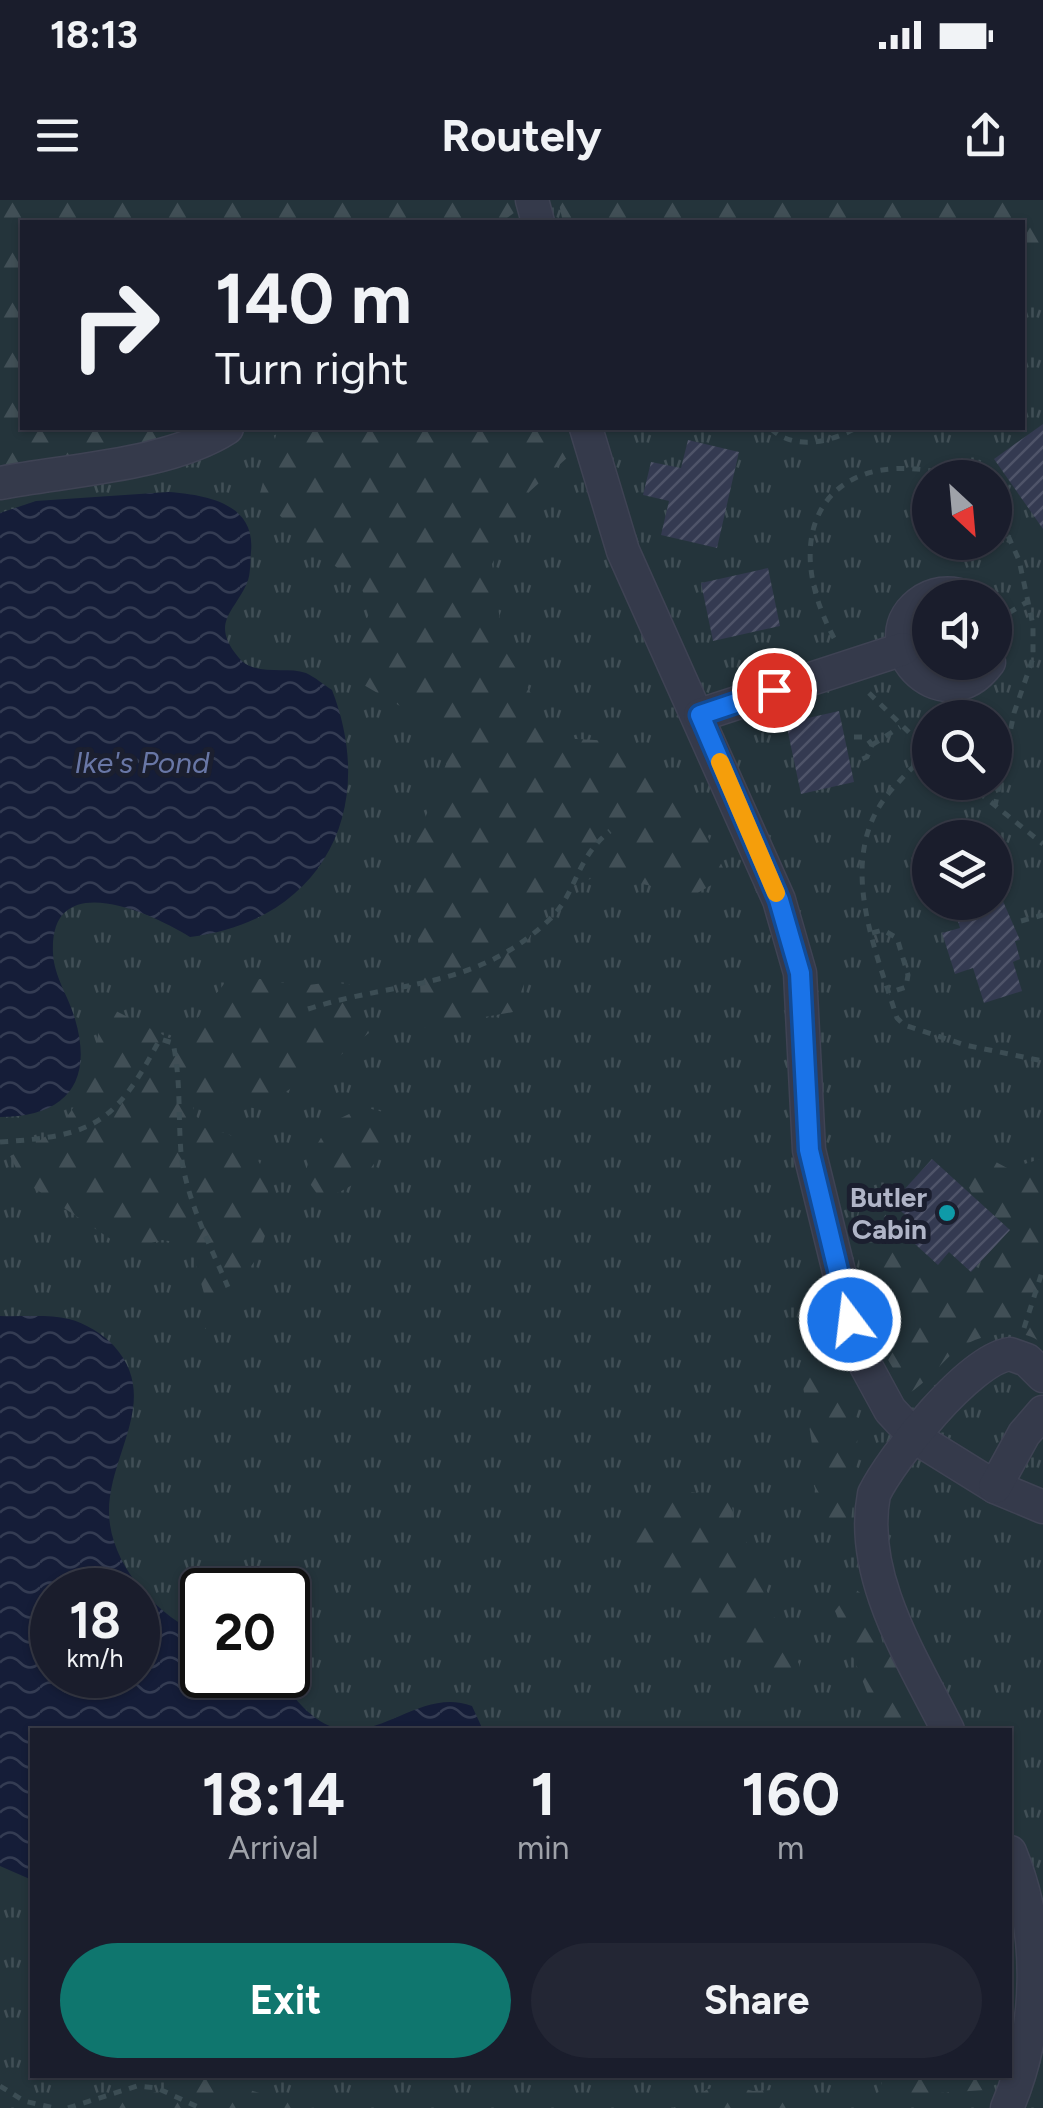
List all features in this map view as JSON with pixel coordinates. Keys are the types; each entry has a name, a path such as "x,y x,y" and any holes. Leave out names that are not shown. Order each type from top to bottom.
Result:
{"lane":[{"path":"0,483 200,443 223,430"},
{"path":"587,430 623,551 700,715 779,900 800,973 809,1150 859,1353 890,1410 916,1438 995,1487 1043,1508"},
{"path":"912,612 907,619 904,649 912,663"},
{"path":"700,715 904,649"},
{"path":"932,680 948,686 967,680"},
{"path":"947,1728 884,1594 871,1513 874,1494 965,1377 998,1355 1010,1354 1027,1360 1043,1376"},
{"path":"995,1487 1024,1434 1043,1412"},
{"path":"1007,2108 1032,2019 1030,1912 1012,1858"}],"path":[{"path":"771,430 794,442 824,441 851,430"},
{"path":"912,467 874,470 855,476 818,514 807,557 826,624 848,666 912,739"},
{"path":"1012,611 1028,602"},
{"path":"860,760 867,757 872,745 900,727"},
{"path":"854,737 866,737 872,745"},
{"path":"912,767 887,795 860,860 871,933 897,1018 904,1025 965,1045 1043,1062"},
{"path":"988,800 1043,844"},
{"path":"308,1010 432,984 499,958 553,916 581,860 610,831"},
{"path":"1021,921 1043,914"},
{"path":"871,933 883,930 897,938 908,974 906,986 889,994"},
{"path":"0,1142 60,1138 91,1127 116,1107 139,1078 160,1039 173,1043 181,1083 181,1156 199,1219 228,1288"},
{"path":"1020,1342 1043,1269"},
{"path":"0,2086 24,2101 55,2108"},
{"path":"68,2108 137,2086 157,2088 200,2108"}],"green space":[{"path":"0,200 1043,200 1043,2108 0,2108"},
{"path":"0,200 524,200 525,205 507,218 496,220 20,220 20,430 189,430 0,500"},
{"path":"558,200 1043,200 1043,278 1025,271 1025,220 563,220"},
{"path":"277,430 563,430 568,457 529,492 492,564 504,649 558,738 631,742 699,818 727,876 694,895 600,875 528,904 532,964 513,1012 422,1028 414,847 446,764 439,743 419,717 362,684 360,645 370,609 361,587 298,536 260,493"},
{"path":"261,979 301,986 332,982 352,985 369,1033 320,1071 257,1109 206,1095 197,1097 193,1107 200,1123 232,1136 258,1160 265,1176 269,1211 262,1247 254,1262 223,1315 205,1329 205,1297 190,1244 162,1240 127,1250 22,1180 10,1156 50,1133 75,1105 90,1070 100,1025 116,1011 169,1038 187,1032 227,980"},
{"path":"364,1107 383,1112 386,1127 380,1155 360,1179 320,1198 306,1178 311,1157 328,1124"},
{"path":"968,1147 1009,1169 1043,1158 1043,1345 1017,1333 975,1340 953,1353 911,1392 883,1351 866,1302 858,1250 860,1200 884,1213 927,1265 973,1277 999,1245 955,1161"},
{"path":"827,1325 848,1372 857,1420 851,1521 830,1529 814,1505 816,1470 800,1367 807,1331"},
{"path":"691,1492 725,1498 732,1507 735,1523 760,1564 773,1615 799,1664 799,1676 792,1680 670,1599 645,1571 631,1524 649,1500"},
{"path":"853,1587 871,1602 883,1644 934,1728 881,1728 835,1611"},
{"path":"1012,1934 1017,1958 1012,2015"},
{"path":"176,2078 207,2078 315,2108 93,2108 161,2091"},
{"path":"991,2078 985,2090 877,2097 883,2079"},
{"path":"729,2085 753,2091 776,2090 798,2100 799,2108 673,2108 708,2089"}],"water":[{"name":"Ike's Pond","path":"169,492 213,499 237,512 246,522 251,552 249,576 227,619 226,636 246,664 306,673 332,690 345,735 348,777 342,817 328,853 305,884 274,909 236,927 190,937 152,917 105,903 84,903 67,910 56,926 53,953 80,1042 77,1078 69,1092 42,1111 0,1117 0,513 36,501"},
{"path":"0,1316 52,1317 87,1326 114,1346 128,1366 133,1386 133,1407 109,1513 111,1532 126,1568 30,1568 30,1698 160,1698 160,1608 180,1623 180,1698 297,1698 305,1709 330,1726 342,1728 30,1728 30,1879 0,1866"},
{"path":"447,1702 472,1706 482,1728 363,1728 377,1725"}],"building":[{"path":"1043,424 1043,529 1012,485 1012,460 994,459"},
{"path":"688,440 739,452 717,548 661,535 669,501 643,495 651,462 681,468"},
{"path":"768,568 780,626 713,641 701,583"},
{"path":"839,711 854,782 801,794 786,723"},
{"path":"958,920 1011,920 1020,940 1015,941 1020,959 1013,962 1022,991 984,1003 973,968 955,974 942,933 960,928"},
{"name":"Butler Cabin","path":"932,1159 1010,1230 971,1272 949,1252 938,1265 904,1234 914,1223 892,1203"}],"slow traffic":[{"path":"720,762 776,893"}],"place":[{"name":"Butler Cabin","path":"947,1213"}],"route":[{"path":"774,690 700,715 779,900 800,973 809,1150 850,1320"}]}
